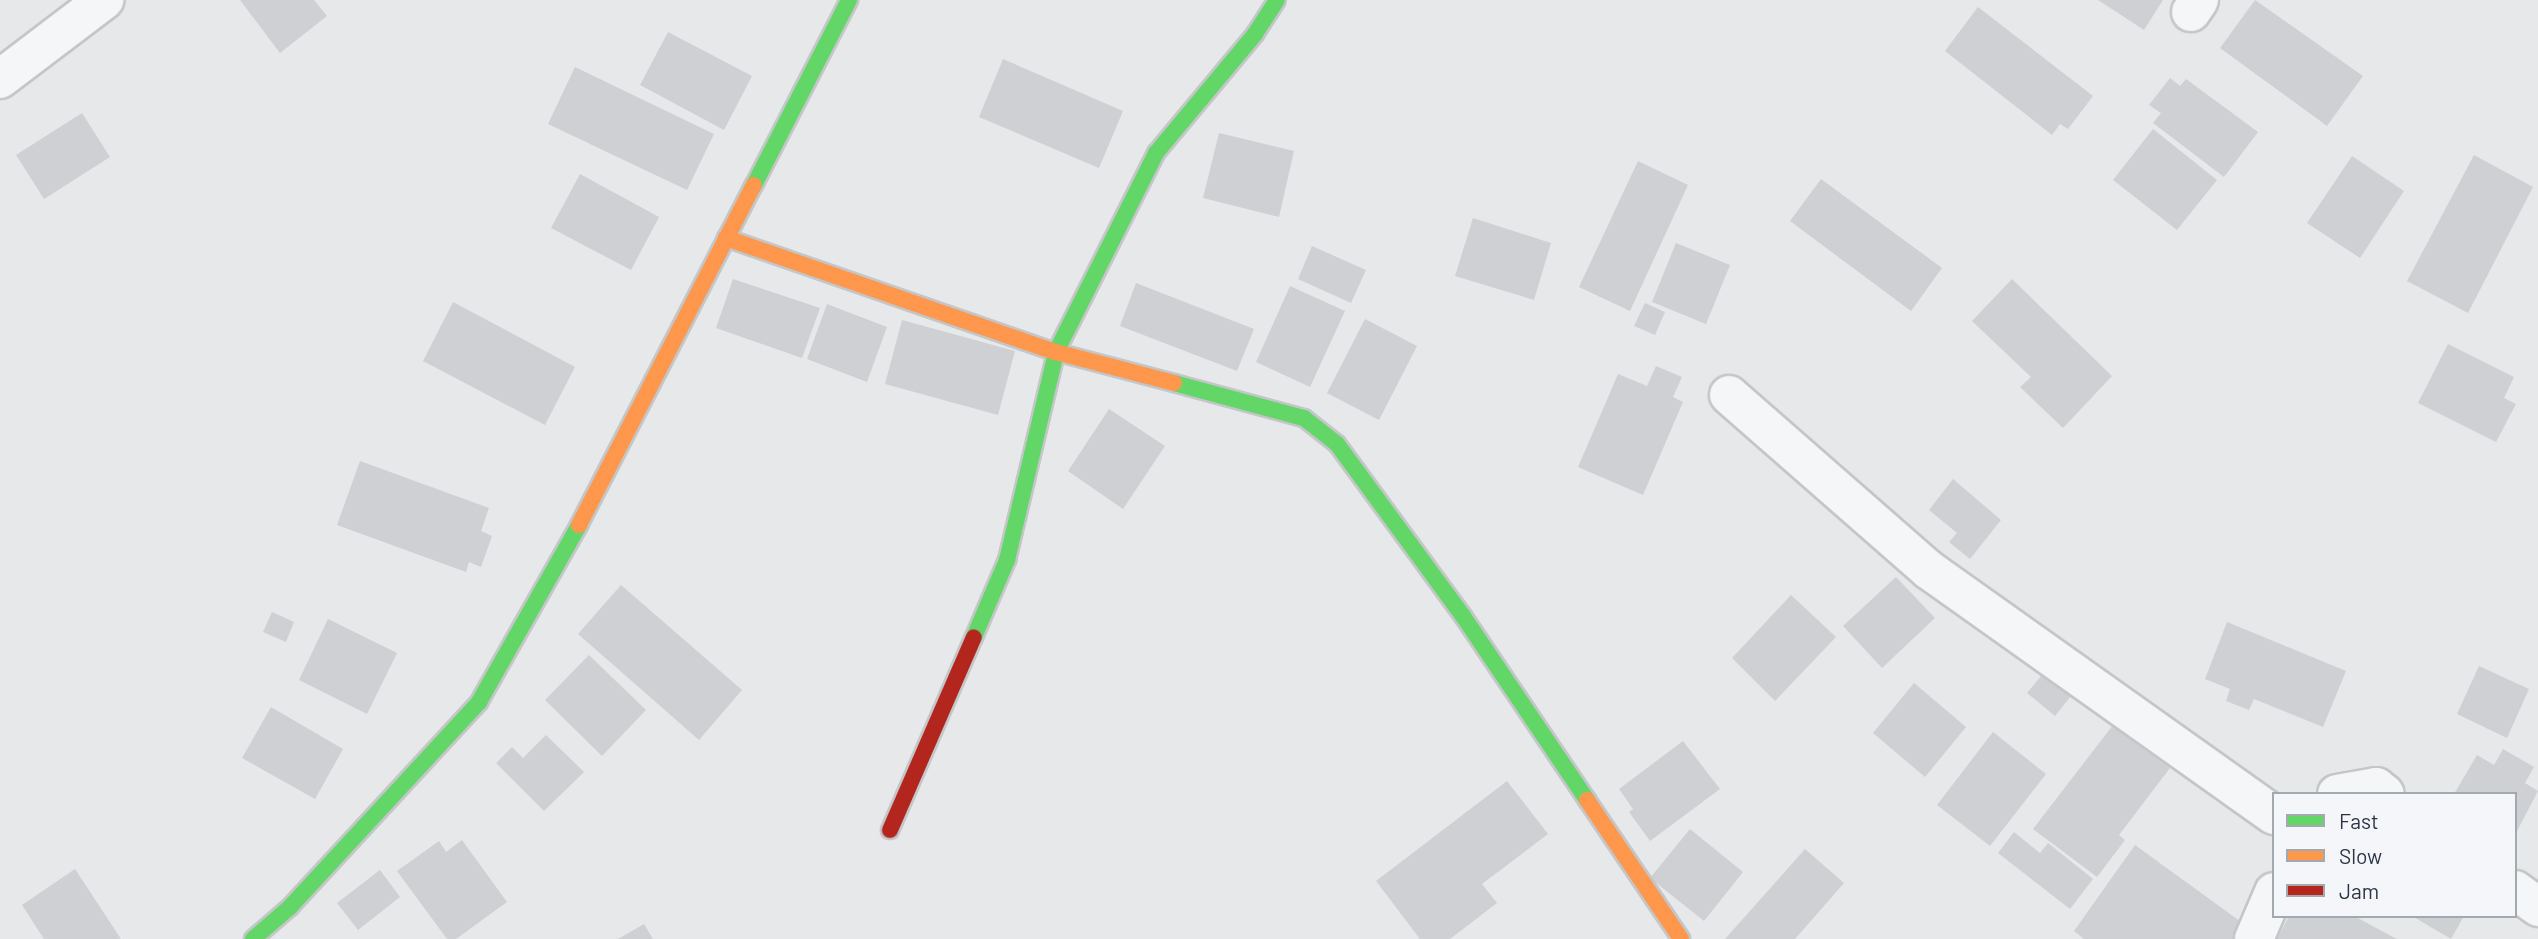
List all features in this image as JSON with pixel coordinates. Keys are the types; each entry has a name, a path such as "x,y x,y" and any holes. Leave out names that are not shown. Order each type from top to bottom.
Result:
{"street":[{"path":"0,79 104,0"},
{"path":"253,939 290,907 479,702 542,596 849,0"},
{"path":"890,830 1007,560 1056,352 1156,153 1255,34 1277,0"},
{"path":"726,237 1056,352 1304,418 1337,444 1463,616 1681,939"},
{"path":"1729,396 1929,570 2272,814"},
{"path":"2348,792 2376,787 2382,792"},
{"path":"2517,891 2538,907"},
{"path":"2254,939 2272,897"}],"building":[{"path":"240,0 314,0 327,16 280,53"},
{"path":"2098,0 2163,0 2144,30"},
{"path":"2255,0 2363,76 2327,126 2220,48"},
{"path":"1978,7 2093,96 2068,129 2060,124 2052,135 1945,51"},
{"path":"668,32 752,76 724,130 640,85"},
{"path":"1003,59 1123,111 1099,168 979,117"},
{"path":"575,67 714,134 687,190 548,124"},
{"path":"2170,78 2180,86 2186,79 2258,132 2224,177 2153,123 2161,113 2149,105"},
{"path":"82,113 110,157 44,199 16,155"},
{"path":"2153,129 2217,180 2177,230 2113,180"},
{"path":"1219,133 1294,151 1279,217 1203,198"},
{"path":"2474,155 2533,187 2468,313 2407,281"},
{"path":"2352,156 2404,191 2360,258 2307,223"},
{"path":"1638,161 1688,185 1630,311 1579,287"},
{"path":"580,174 659,217 631,270 551,228"},
{"path":"1821,179 1942,268 1911,311 1790,221"},
{"path":"1473,218 1551,243 1534,300 1455,276"},
{"path":"1676,243 1730,265 1706,324 1652,302"},
{"path":"1312,246 1366,270 1351,303 1298,279"},
{"path":"733,279 820,308 802,358 716,328"},
{"path":"2012,279 2112,376 2063,428 2020,387 2031,377 1972,321"},
{"path":"1136,283 1254,329 1237,371 1120,326"},
{"path":"1290,286 1345,311 1310,387 1256,362"},
{"path":"453,302 575,367 545,425 423,361"},
{"path":"1645,303 1665,312 1655,335 1634,326"},
{"path":"827,304 887,327 867,382 807,359"},
{"path":"1365,319 1417,346 1379,420 1327,393"},
{"path":"902,320 1015,351 998,415 885,384"},
{"path":"2448,344 2514,377 2504,398 2516,404 2496,442 2418,403"},
{"path":"1656,366 1682,377 1673,397 1683,402 1643,495 1578,467 1618,374 1647,386"},
{"path":"1109,409 1165,446 1123,509 1068,471"},
{"path":"360,461 489,508 481,531 492,536 481,567 469,562 466,572 337,525"},
{"path":"1953,479 2001,520 1970,559 1949,542 1957,533 1929,510"},
{"path":"1896,577 1935,618 1882,668 1843,626"},
{"path":"621,585 742,690 699,740 578,634"},
{"path":"1791,595 1836,637 1775,701 1732,658"},
{"path":"272,612 294,622 286,642 263,632"},
{"path":"328,619 397,653 367,714 299,680"},
{"path":"2227,622 2346,671 2323,727 2254,699 2249,710 2226,701 2230,689 2205,679"},
{"path":"589,655 646,710 602,756 545,700"},
{"path":"2054,660 2082,682 2055,716 2027,693"},
{"path":"2479,666 2529,689 2507,738 2457,714"},
{"path":"1914,683 1966,727 1925,777 1873,733"},
{"path":"271,707 343,749 315,799 242,758"},
{"path":"2113,725 2170,768 2119,835 2125,840 2097,877 2033,829"},
{"path":"1993,732 2046,774 1990,846 1937,805"},
{"path":"546,735 584,772 544,811 496,763 512,747 523,758"},
{"path":"1683,741 1720,789 1650,841 1629,812 1633,809 1619,789"},
{"path":"2503,749 2534,767 2525,783 2538,791 2517,831 2517,792 2455,792 2477,755 2494,765"},
{"path":"1507,781 1548,834 1482,884 1497,903 1450,939 1420,939 1376,881"},
{"path":"1690,829 1743,872 1704,921 1650,878"},
{"path":"2014,832 2040,853 2048,843 2093,879 2070,909 1998,853"},
{"path":"462,840 507,902 456,939 447,939 397,871 439,841 446,852"},
{"path":"2135,845 2255,932 2250,939 2084,939 2074,931"},
{"path":"1805,849 1844,883 1795,939 1725,939"},
{"path":"75,869 121,939 44,939 22,905"},
{"path":"380,870 400,897 358,930 337,903"},
{"path":"2288,918 2358,918 2397,939 2277,939"},
{"path":"2415,918 2463,918 2451,939"},
{"path":"644,924 653,939 618,939"}],"traffic: fast":[{"path":"754,185 849,0"},
{"path":"974,637 1007,560 1056,352 1156,153 1255,34 1277,0"},
{"path":"1174,383 1304,418 1337,444 1463,616 1587,800"},
{"path":"253,939 290,907 479,702 579,525"}],"traffic: slow":[{"path":"579,525 754,185"},
{"path":"726,238 1056,352 1174,383"},
{"path":"1587,800 1681,939"}],"traffic: jam":[{"path":"890,830 974,637"}]}
